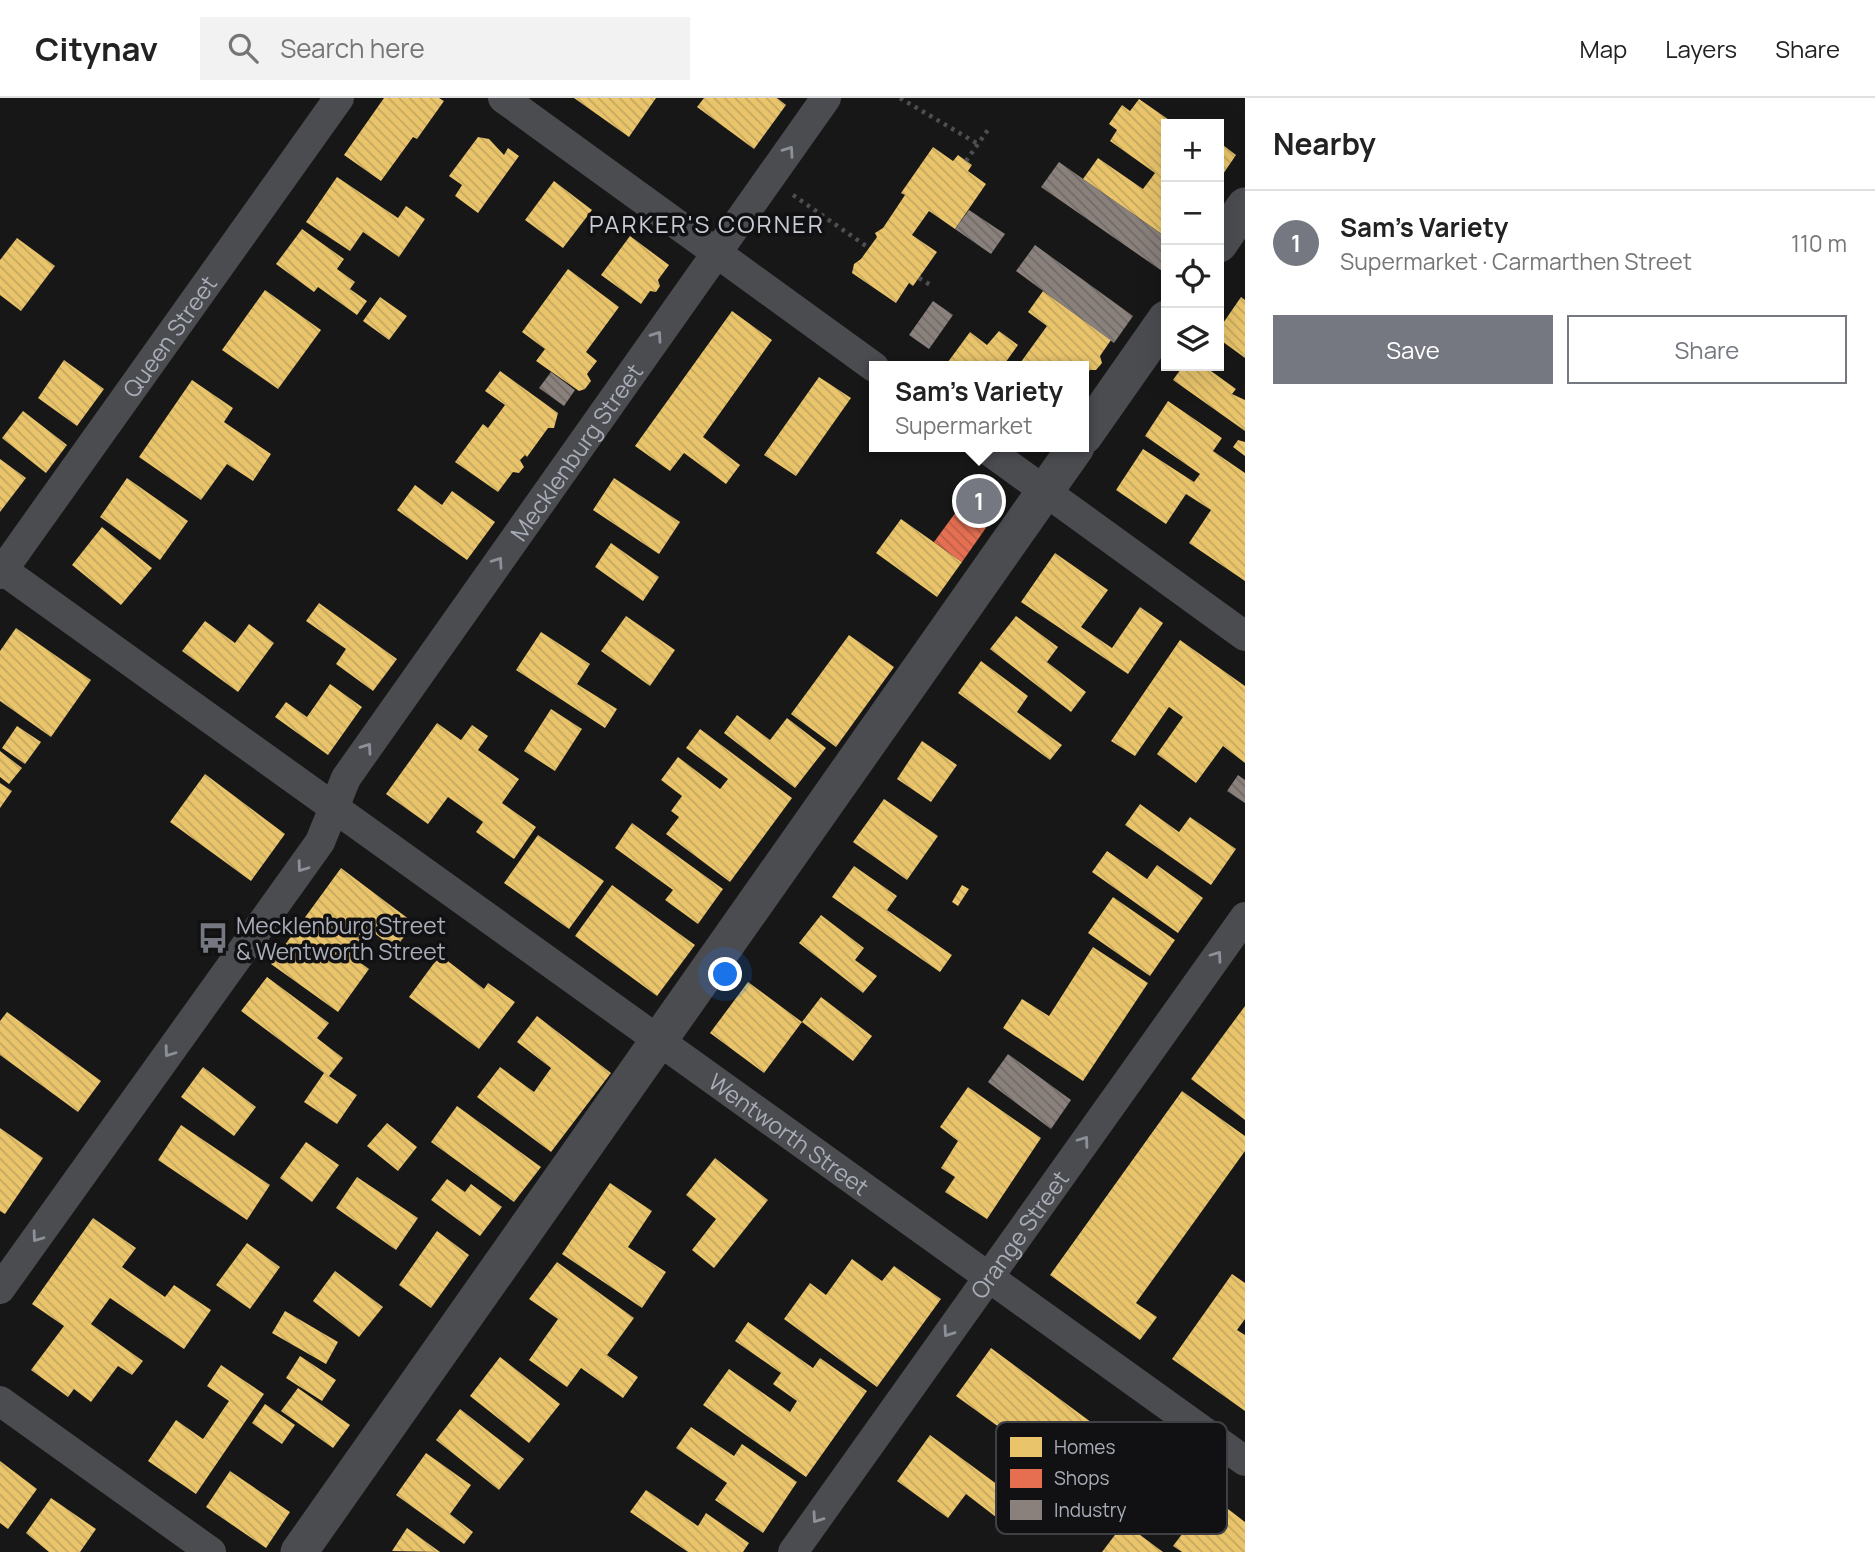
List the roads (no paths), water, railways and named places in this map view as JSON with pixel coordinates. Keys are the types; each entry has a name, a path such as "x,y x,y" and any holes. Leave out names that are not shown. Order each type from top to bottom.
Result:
{"street":[{"name":"Queen Street","path":"1,570 339,98"},
{"path":"503,98 869,363"},
{"name":"Mecklenburg Street","path":"0,1289 320,842 346,778 826,98"},
{"path":"1224,237 1245,206"},
{"path":"1089,429 1161,326"},
{"path":"991,452 1245,636"},
{"path":"299,1552 1072,452"},
{"name":"Wentworth Street","path":"1,570 1191,1422"},
{"name":"Orange Street","path":"793,1552 1245,917"},
{"path":"0,1401 211,1552"},
{"name":"Wentworth Street","path":"1227,1448 1245,1461"}],"place":[{"name":"Sam's Variety","path":"979,501"},
{"name":"Mecklenburg Street & Wentworth Street","path":"213,938"}],"district":[{"name":"PARKER'S CORNER","path":"707,223"}]}
